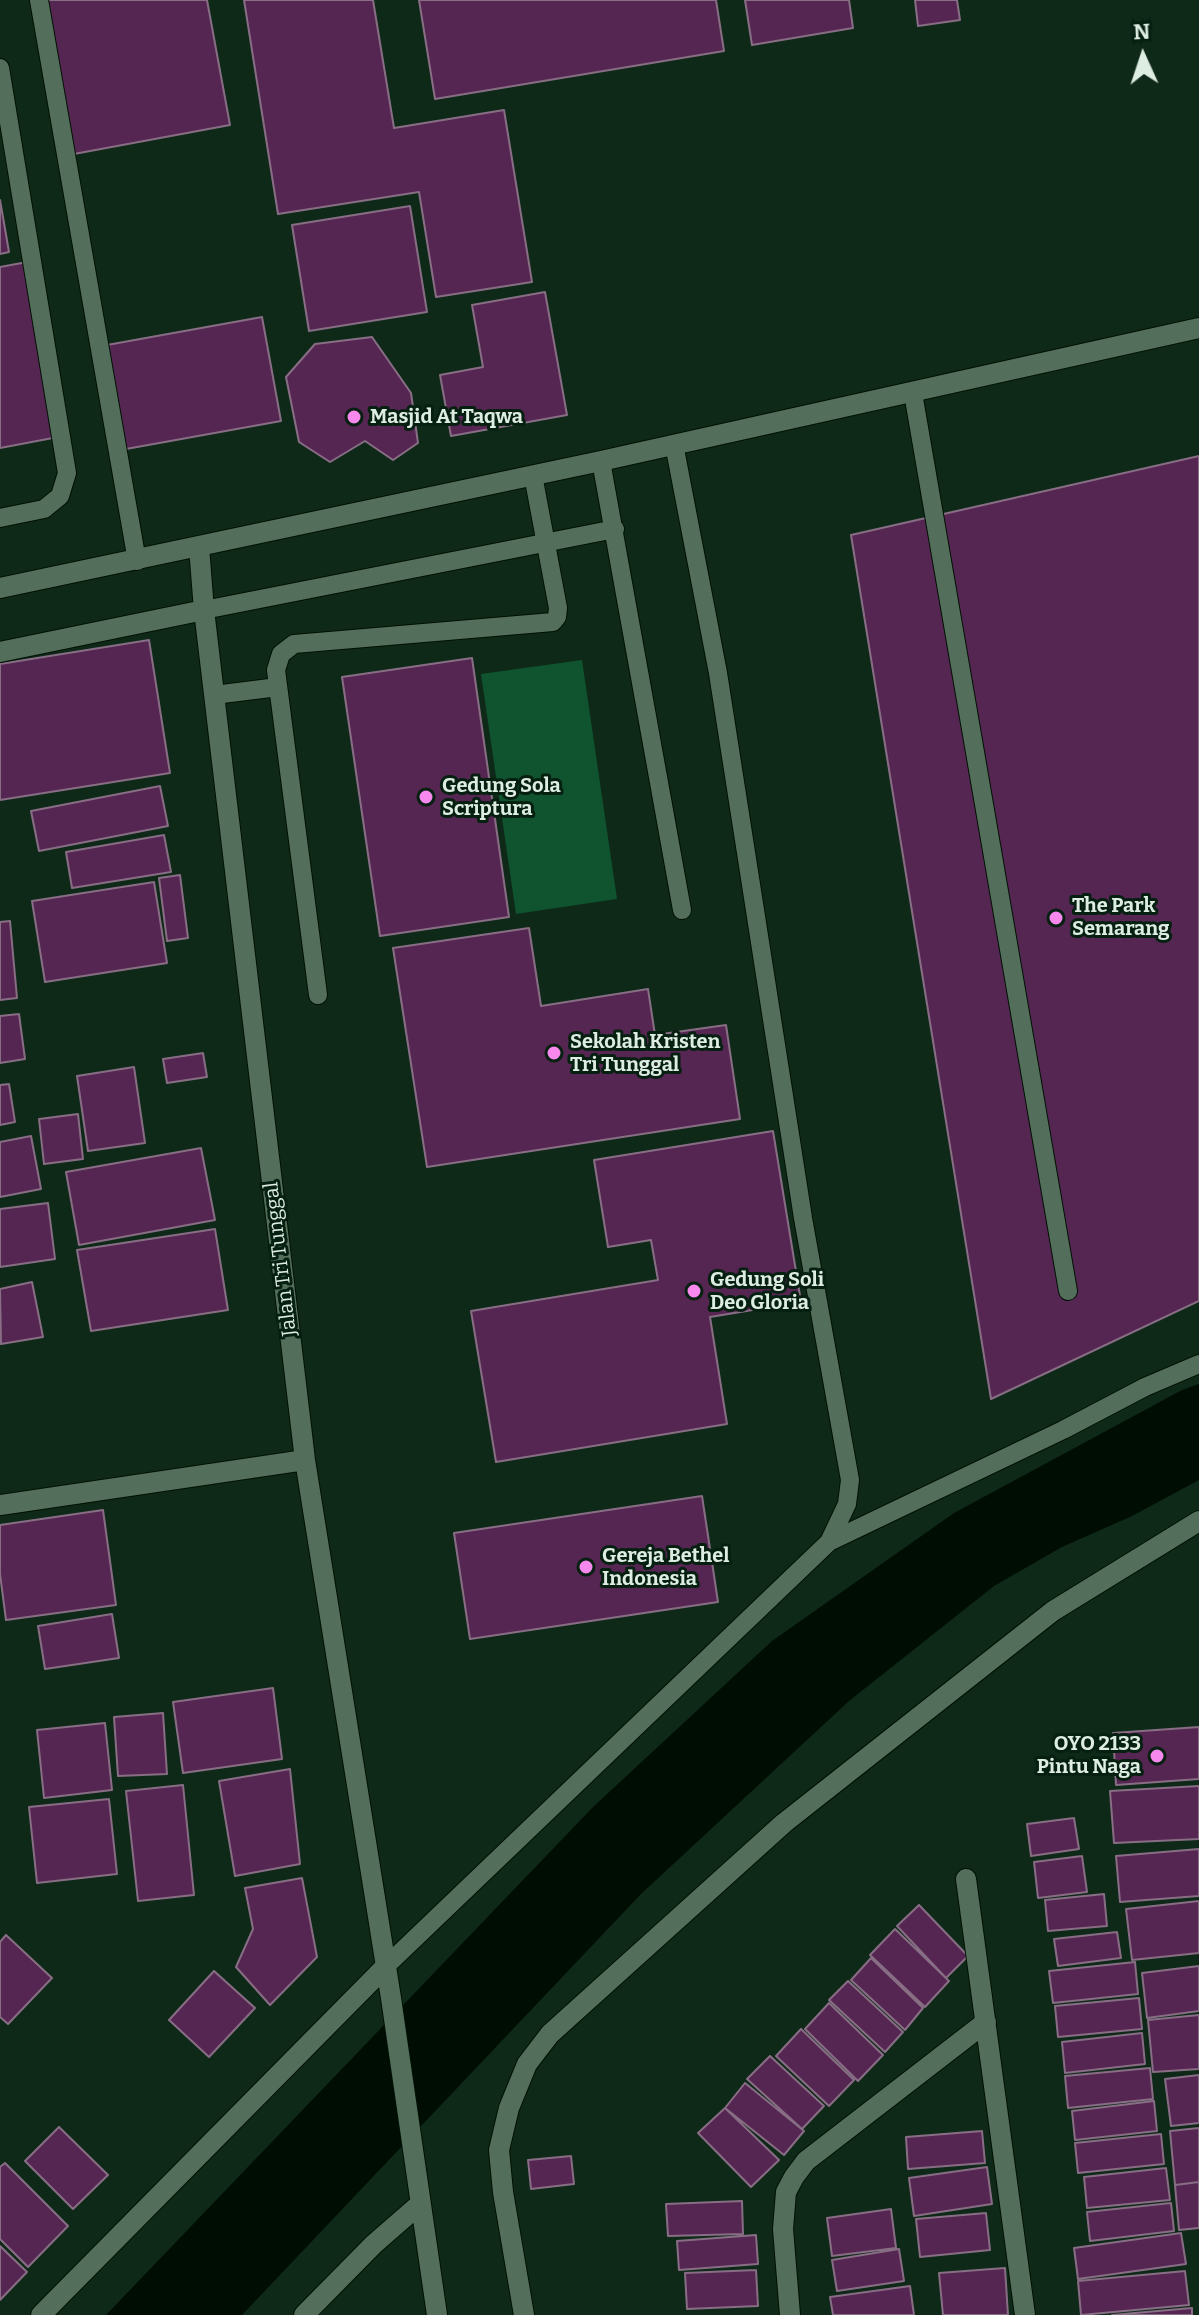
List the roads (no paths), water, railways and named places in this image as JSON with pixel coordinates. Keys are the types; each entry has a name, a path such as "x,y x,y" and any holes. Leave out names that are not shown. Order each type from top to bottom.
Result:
{"street":[{"path":"0,588 601,461 1199,328"},
{"name":"Jalan Tri Tunggal","path":"199,547 305,1460 391,1998 420,2204"},
{"path":"0,652 204,610"},
{"path":"0,1505 305,1460"},
{"path":"524,2315 499,2150 509,2108 527,2064 550,2034 784,1823 1053,1611 1199,1521"},
{"path":"966,1879 1025,2315"},
{"path":"41,2315 385,1967"},
{"path":"790,2315 783,2229 786,2192 794,2177 806,2161 986,2022"},
{"path":"304,2315 374,2244 420,2204"},
{"path":"420,2204 437,2315"}],"lane":[{"path":"39,0 137,561"},
{"path":"0,68 67,473 60,496 44,509 0,518"},
{"path":"913,393 1068,1291"},
{"path":"674,444 718,673 803,1218 850,1480 847,1504 829,1542"},
{"path":"601,461 682,910"},
{"path":"318,995 276,670 281,654 294,644 553,622 558,608 533,475"},
{"path":"204,610 615,529"},
{"path":"214,695 278,687"},
{"path":"385,1967 829,1542 1063,1430 1145,1387 1199,1364"}],"place":[{"name":"Masjid At Taqwa","path":"354,417"},
{"name":"Gedung Sola Scriptura","path":"426,797"},
{"name":"The Park Semarang","path":"1056,918"},
{"name":"Sekolah Kristen Tri Tunggal","path":"554,1053"},
{"name":"Gedung Soli Deo Gloria","path":"694,1291"},
{"name":"Gereja Bethel Indonesia","path":"586,1567"},
{"name":"OYO 2133 Pintu Naga","path":"1157,1756"}]}
